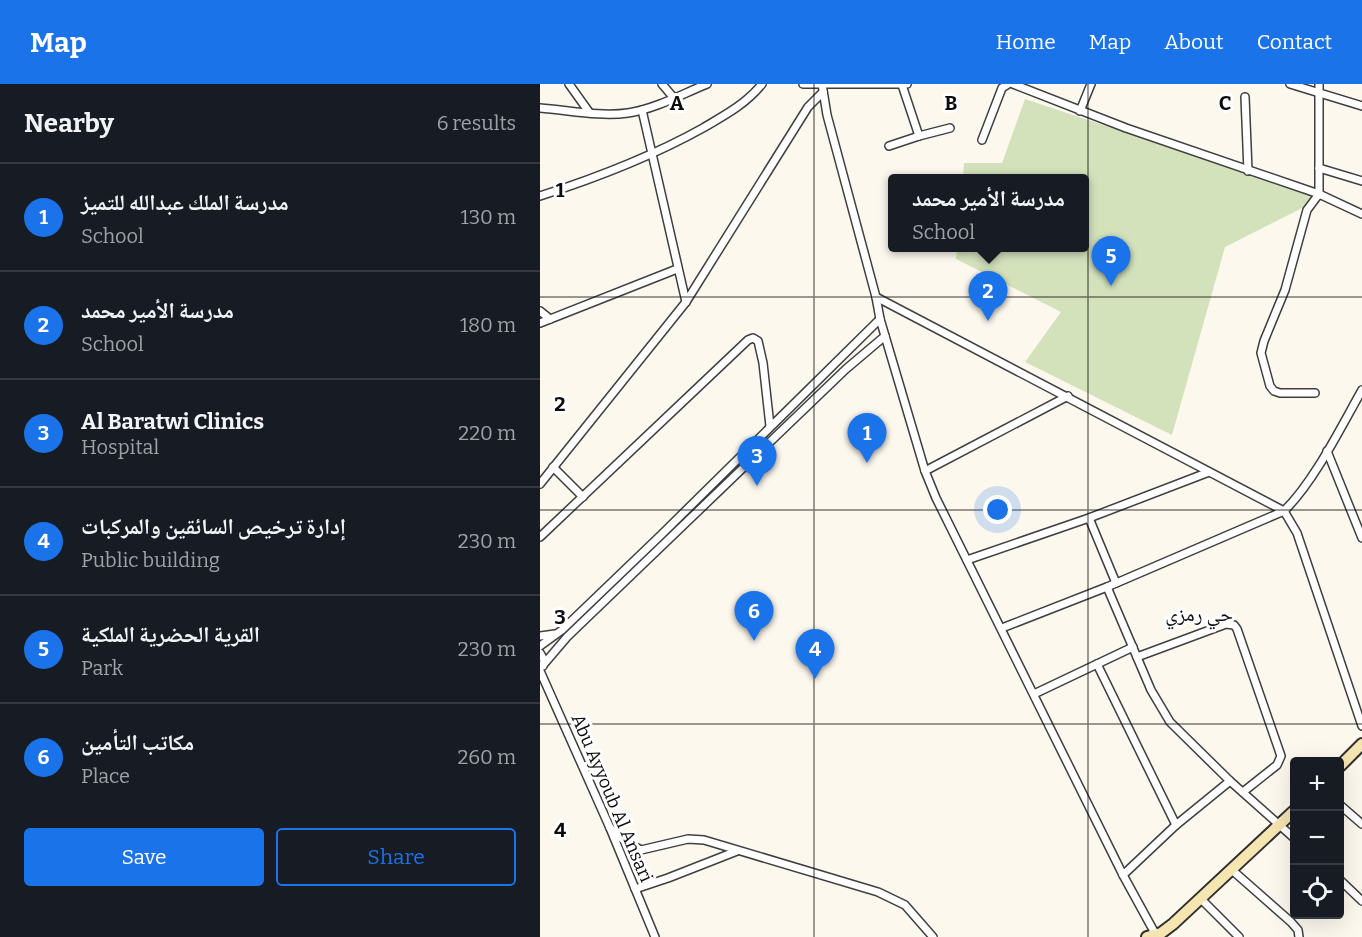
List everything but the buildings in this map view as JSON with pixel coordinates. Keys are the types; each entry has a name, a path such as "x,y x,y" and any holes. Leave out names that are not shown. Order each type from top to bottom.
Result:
{"street":[{"path":"569,84 589,112"},
{"path":"662,84 673,97"},
{"path":"540,108 619,114 642,110 707,84"},
{"path":"540,196 579,183 674,144 741,105 762,84"},
{"path":"803,84 822,87 905,84 919,136"},
{"path":"982,140 1002,88 1008,84"},
{"path":"1013,84 1080,111 1319,194 1360,215"},
{"path":"1080,111 1091,84"},
{"path":"1290,84 1362,106"},
{"path":"1315,393 1274,391 1270,386 1261,353 1285,290 1307,210 1319,194 1319,84"},
{"path":"822,87 880,319 925,471 967,560 1156,935 1201,899 1290,815"},
{"path":"540,484 686,302 822,87"},
{"path":"1245,97 1248,171"},
{"path":"642,110 686,302"},
{"path":"889,146 950,128"},
{"path":"1319,168 1362,181"},
{"path":"540,323 677,269"},
{"path":"876,297 1284,511 1297,533 1362,726"},
{"path":"540,311 550,320"},
{"path":"540,646 557,634 661,535 880,319"},
{"path":"541,668 567,637 846,369 885,336"},
{"path":"540,537 749,339 753,338 758,341 763,363 770,426"},
{"path":"1002,628 1107,587 1284,511 1327,451 1362,390"},
{"path":"925,471 1068,396"},
{"path":"1327,451 1358,515 1362,538"},
{"path":"553,467 583,496"},
{"path":"967,560 1089,518 1209,472"},
{"path":"1089,518 1116,583"},
{"path":"1107,587 1151,690 1170,722 1230,782 1290,834"},
{"path":"1137,657 1226,624 1234,625 1281,756 1277,765 1243,792"},
{"path":"540,636 557,634"},
{"path":"1034,694 1133,647"},
{"name":"Abu Ayyoub Al Ansari","path":"540,653 543,656 541,668 655,937"},
{"path":"1097,664 1176,825"},
{"path":"1344,762 1362,744"},
{"path":"1124,875 1176,825 1230,782"},
{"path":"1344,808 1362,824"},
{"path":"610,828 626,842 641,850 688,839 704,840 893,897 905,905 933,937"},
{"path":"635,889 737,851"},
{"path":"1232,870 1291,922 1298,930 1299,937"},
{"path":"1344,884 1362,901"},
{"path":"1201,899 1239,937"}],"green space":[{"path":"1025,99 1322,198 1225,247 1172,435 1025,362 1061,312 956,259 957,252 1089,252 1089,174 963,174 964,163 1002,163"}],"place":[{"name":"القرية الحضرية الملكية","path":"1111,286"},
{"name":"مدرسة الأمير محمد","path":"988,321"},
{"name":"مدرسة الملك عبدالله للتميز","path":"867,463"},
{"name":"Al Baratwi Clinics","path":"757,486"},
{"name":"مكاتب التأمين","path":"754,641"},
{"name":"إدارة ترخيص السائقين والمركبات","path":"815,679"}],"district":[{"name":"حي رمزي","path":"1199,614"}]}
